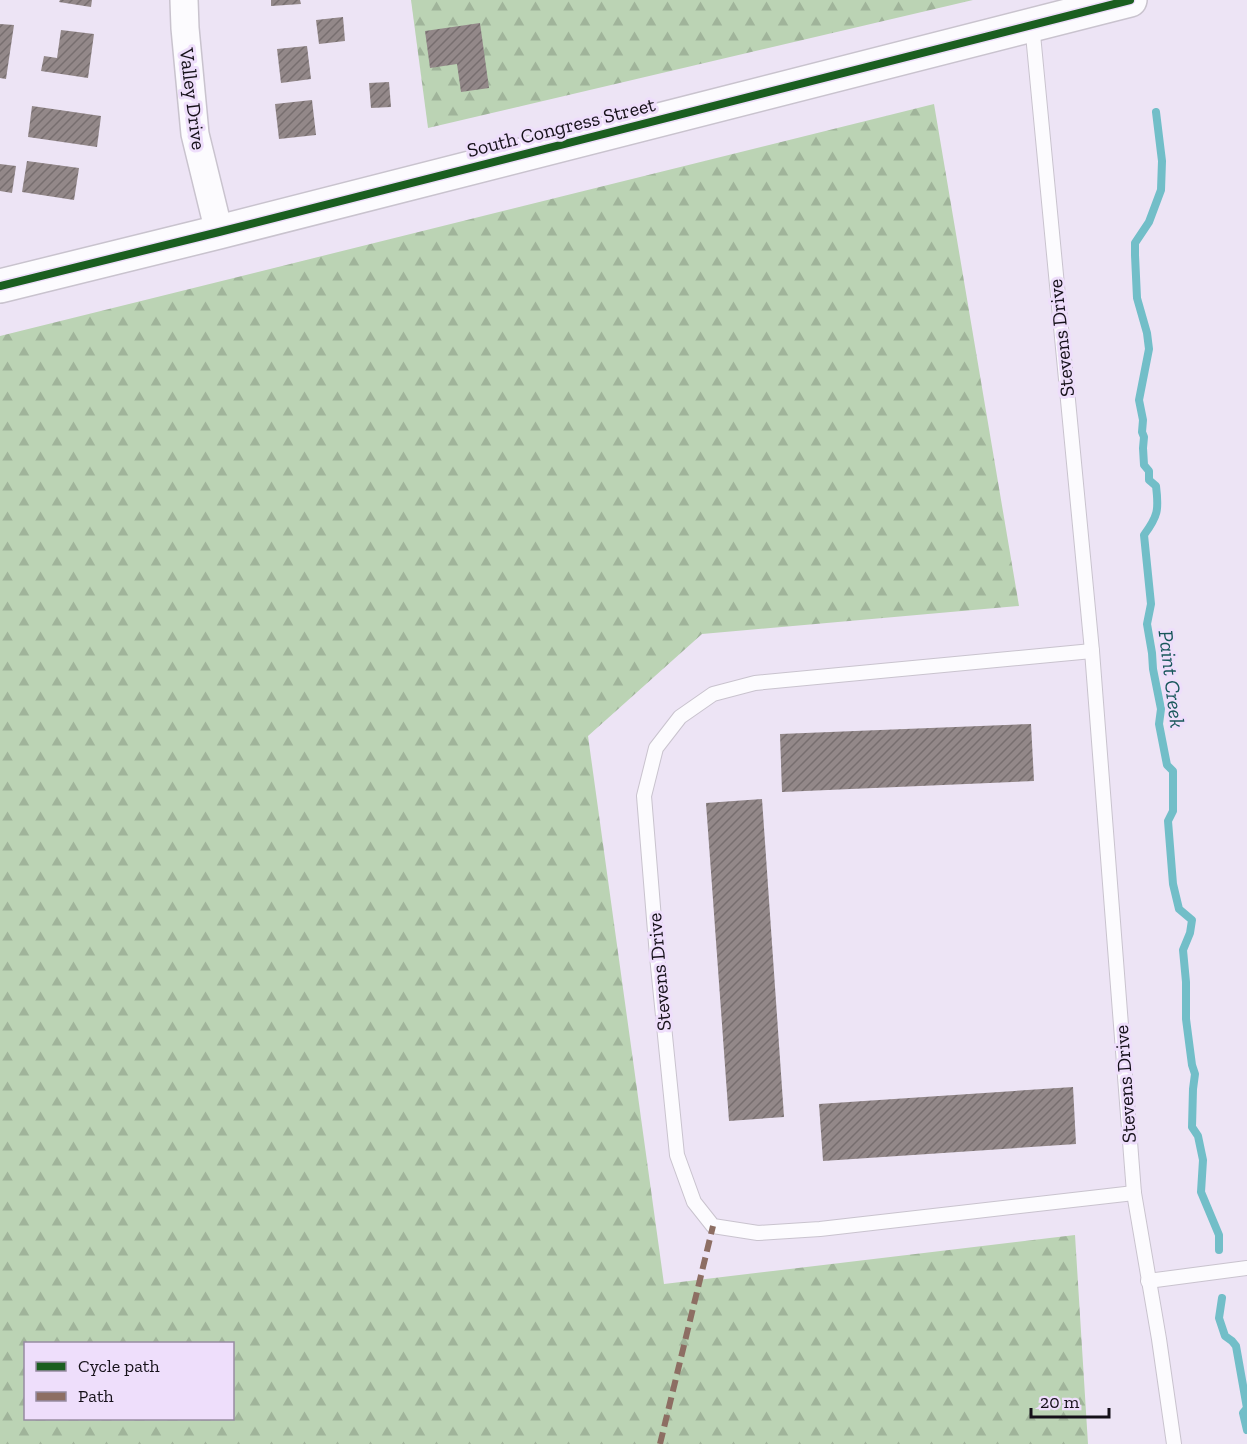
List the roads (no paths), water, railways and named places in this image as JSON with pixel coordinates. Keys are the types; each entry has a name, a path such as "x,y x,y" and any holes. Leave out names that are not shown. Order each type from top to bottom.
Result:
{"street":[{"name":"Valley Drive","path":"184,0 195,134 219,232"},
{"name":"South Congress Street","path":"0,286 1130,0"},
{"path":"0,272 34,277"}],"lane":[{"name":"Stevens Drive","path":"1032,24 1092,651 1134,1193 1174,1444"},
{"name":"Stevens Drive","path":"1092,651 754,683 713,694 680,717 656,748 644,796 677,1155 694,1202 713,1226 758,1233 820,1229 1134,1193"},
{"path":"1148,1281 1247,1268"}],"waterway":[{"name":"Paint Creek","path":"1156,112 1162,161 1161,190 1149,222 1135,243 1137,298 1149,349 1139,400 1143,420 1144,465 1149,471 1149,480 1156,486 1157,501 1155,517 1144,535 1151,604 1147,624 1161,709 1159,724 1167,765 1173,771 1173,811 1168,821 1173,884 1179,909 1192,920 1190,933 1183,950 1186,1019 1195,1074 1192,1127 1198,1136 1203,1160 1201,1192 1219,1235 1219,1250"},
{"name":"Paint Creek","path":"1222,1298 1219,1318 1225,1336 1236,1346 1247,1408 1243,1413 1247,1430"}]}
